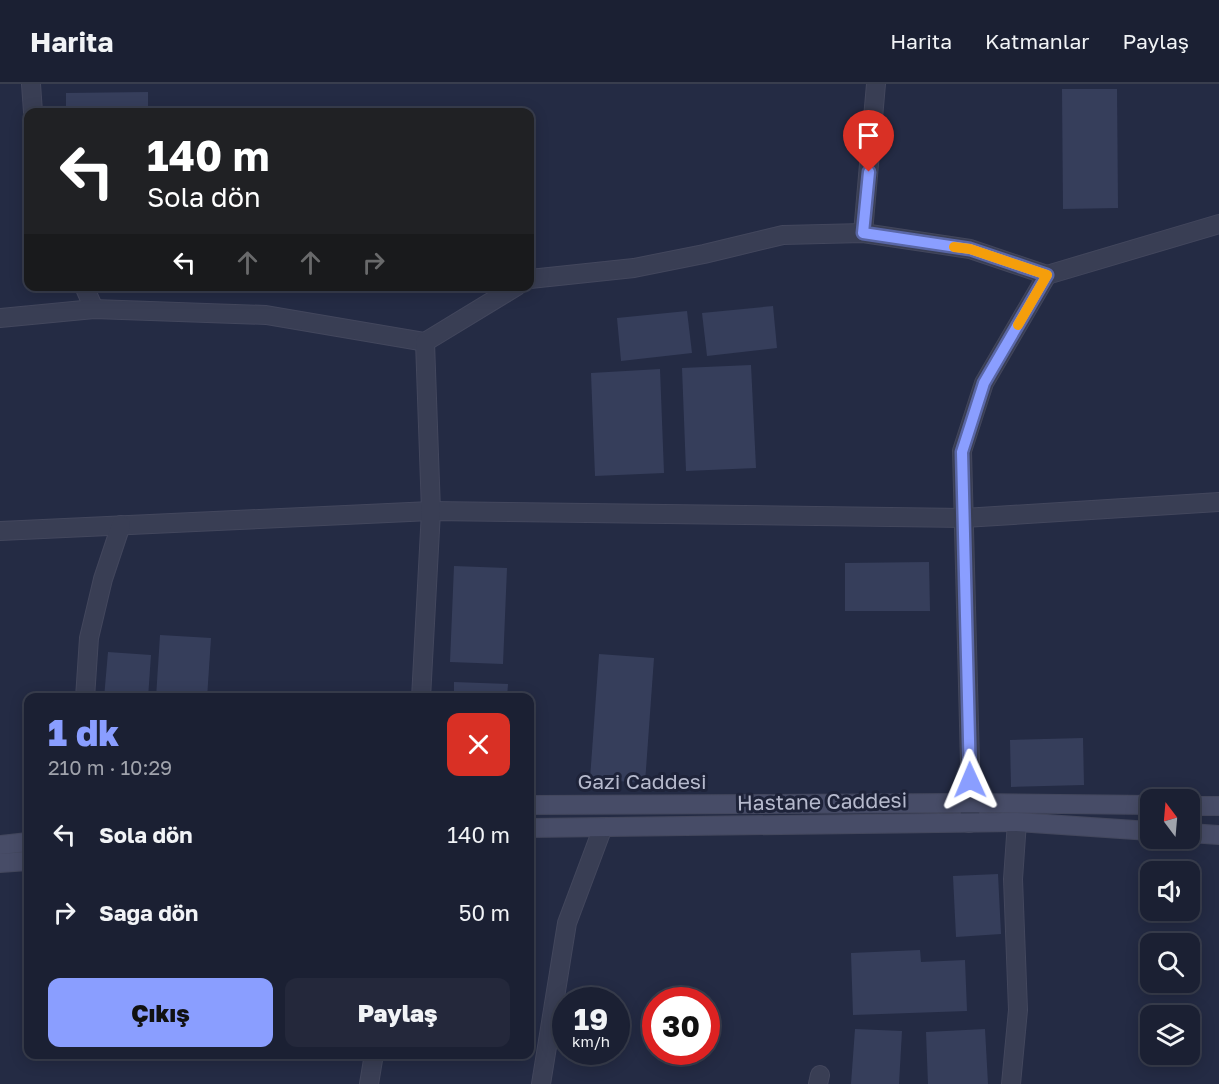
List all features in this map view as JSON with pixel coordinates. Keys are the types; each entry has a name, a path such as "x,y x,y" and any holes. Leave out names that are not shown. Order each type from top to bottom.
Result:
{"main road":[{"name":"Gazi Caddesi","path":"534,805 971,803 1140,805"},
{"path":"1200,806 1219,806"},
{"name":"Hastane Caddesi","path":"534,828 1017,822 1140,830"},
{"path":"1200,834 1219,835"},
{"path":"0,845 24,842"},
{"path":"0,863 24,861"}],"street":[{"path":"31,84 33,108"},
{"path":"863,233 876,84"},
{"path":"534,279 634,268 704,255 783,235 863,233 970,249 1047,275 1219,224"},
{"path":"969,823 971,803 962,452 984,383 1047,275"},
{"path":"86,291 94,309"},
{"path":"0,318 94,309 266,315 425,342 509,291"},
{"path":"422,693 431,512 425,342"},
{"path":"0,531 431,512 964,518 1219,502"},
{"path":"85,693 89,638 103,579 121,525"},
{"path":"1011,1084 1018,1010 1013,879 1017,822"},
{"path":"541,1084 567,923 603,827"},
{"path":"369,1084 373,1059"}],"building":[{"path":"1062,89 1117,89 1118,208 1063,209"},
{"path":"148,92 148,108 66,108 66,93"},
{"path":"773,306 777,348 707,356 702,313"},
{"path":"687,311 692,353 621,361 617,318"},
{"path":"751,365 756,468 686,471 682,368"},
{"path":"660,369 664,473 595,476 591,373"},
{"path":"929,562 930,611 845,611 845,563"},
{"path":"454,566 507,568 503,664 450,662"},
{"path":"160,635 211,638 207,693 156,693"},
{"path":"108,652 151,655 148,693 104,693"},
{"path":"599,654 654,658 645,783 590,779"},
{"path":"454,682 508,684 507,693 454,693"},
{"path":"1083,738 1084,785 1011,787 1010,740"},
{"path":"998,874 1001,934 956,937 953,876"},
{"path":"920,950 921,962 965,960 967,1011 853,1015 851,953"},
{"path":"855,1029 902,1031 899,1084 851,1084"},
{"path":"985,1029 988,1084 928,1084 926,1032"}],"slow traffic":[{"path":"954,247 970,249 1047,275 1018,325"}],"route":[{"path":"869,172 863,233 970,249 1047,275 984,383 962,452 970,780"}]}
